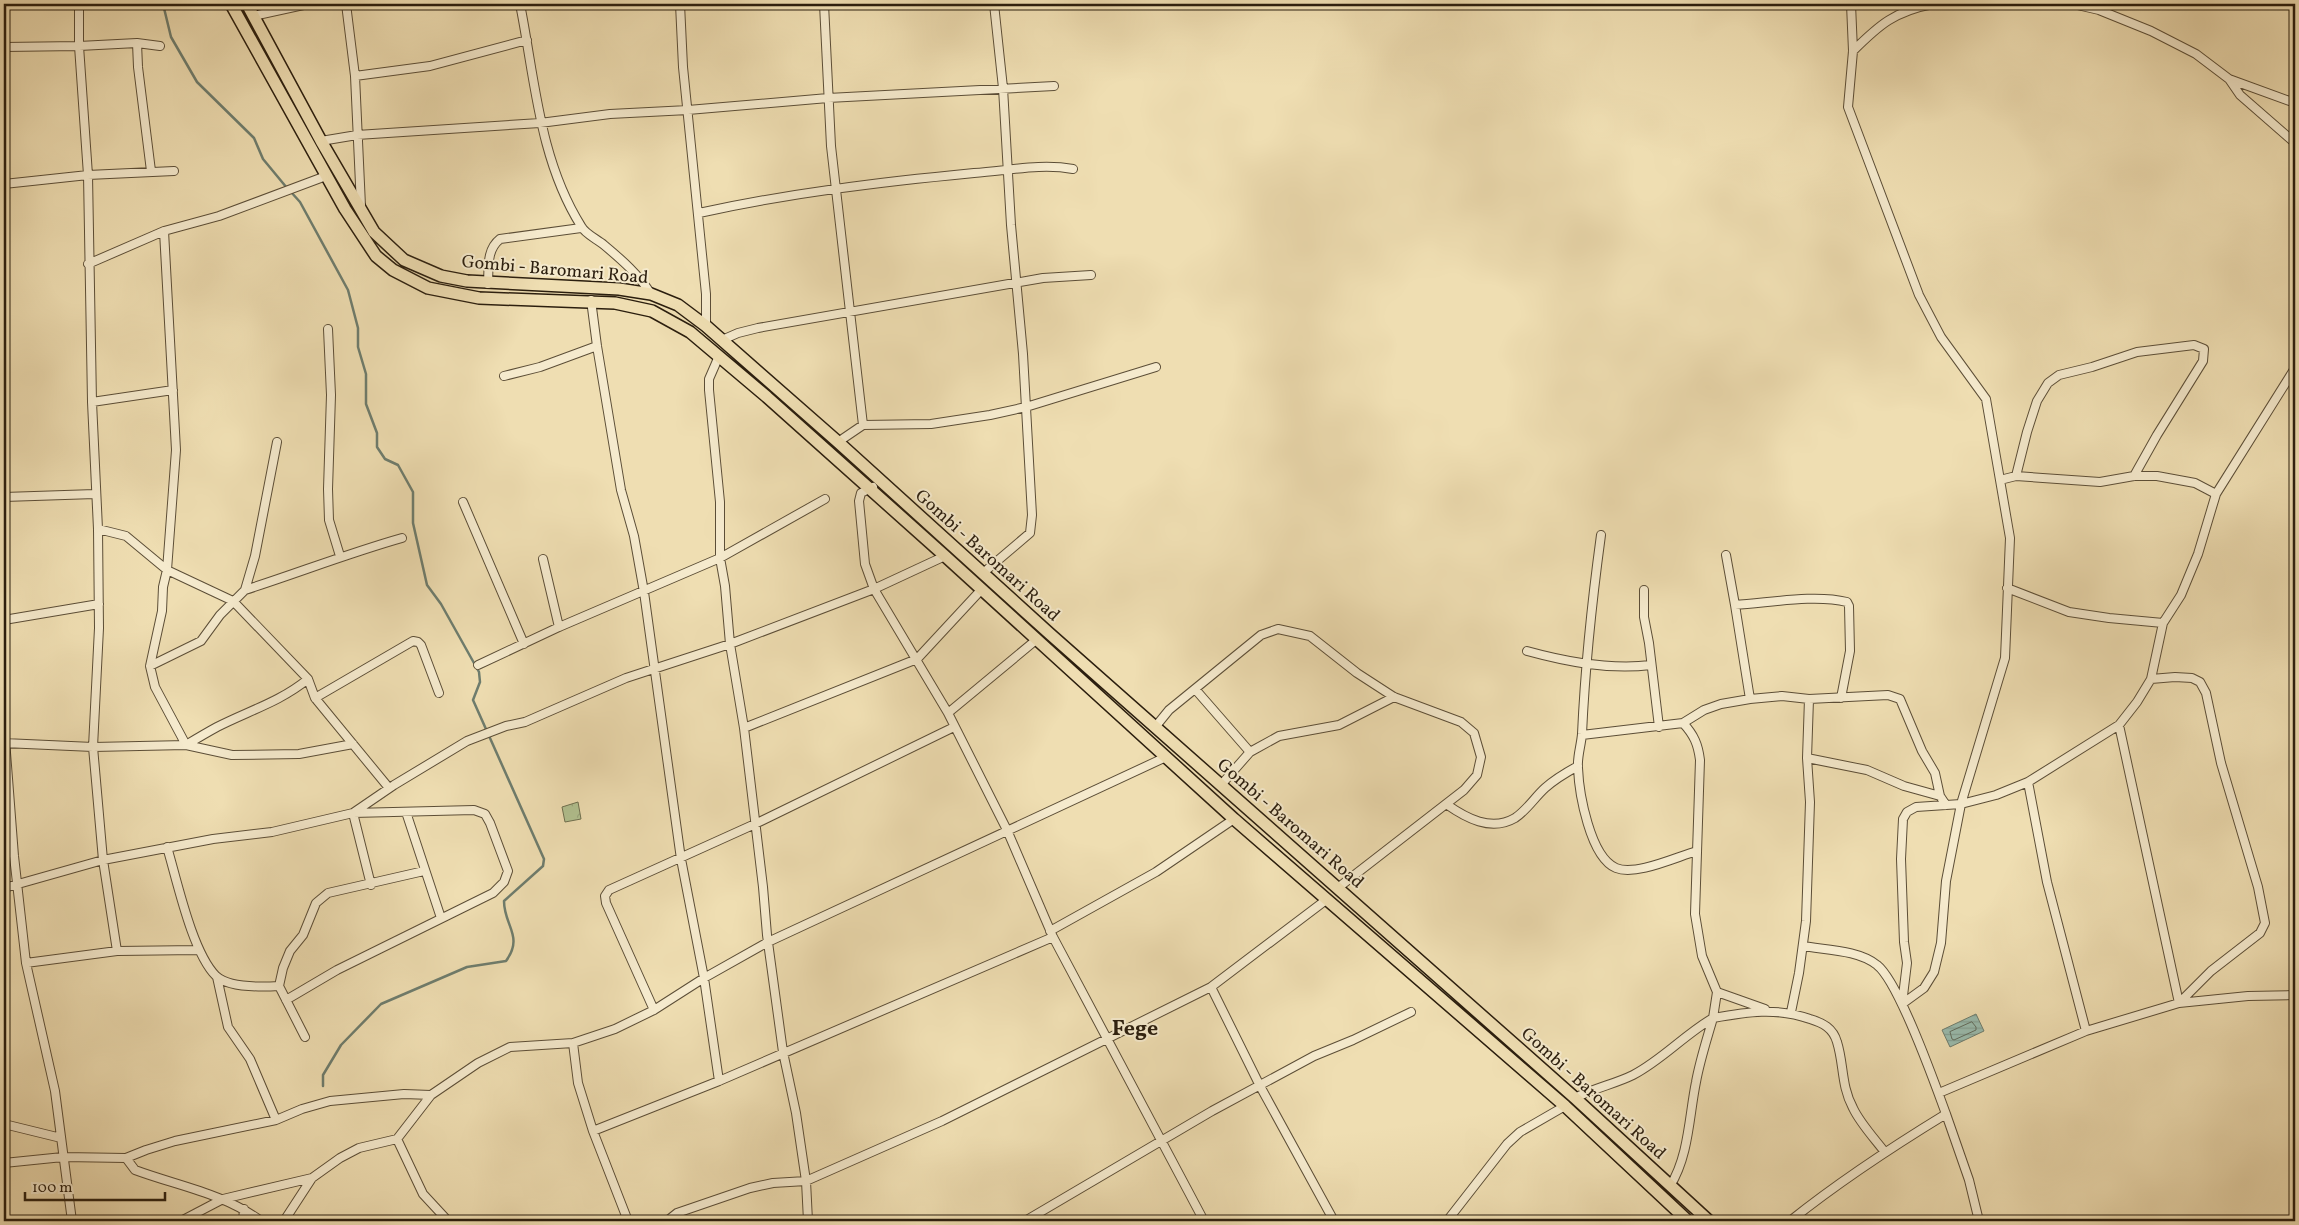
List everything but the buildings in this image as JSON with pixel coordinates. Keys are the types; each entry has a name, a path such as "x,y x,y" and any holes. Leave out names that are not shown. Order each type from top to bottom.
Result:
{"main road":[{"name":"Gombi - Baromari Road","path":"231,4 326,176 355,226 376,256 407,278 428,288 479,298 591,300 634,306 652,311 690,332 945,556 1234,820 1565,1106 1688,1221"},
{"name":"Gombi - Baromari Road","path":"247,4 321,141 374,232 404,260 441,276 488,284 593,287 651,294 678,305 706,326 838,442 880,482 1260,820 1339,887 1394,940 1575,1098 1709,1221"},
{"path":"1246,830 1260,820"}],"street":[{"path":"79,4 88,175 88,264 95,494 98,530 99,604 93,748 103,860 117,951"},
{"path":"254,16 308,4"},
{"path":"346,4 355,76 362,211"},
{"path":"520,4 540,123 556,176 582,228 632,269 651,294"},
{"path":"680,4 683,67 706,294 706,326"},
{"path":"824,4 828,98 836,188 863,426"},
{"path":"983,573 1030,532 1032,515 1023,354 1016,284 1003,88 994,4"},
{"path":"1851,4 1853,51 1848,107 1920,295 1941,337 1986,399 2010,538 2005,658 1961,804 1946,881 1941,943 1934,972 1924,988 1902,1004"},
{"path":"1853,51 1873,31 1894,15 1933,4"},
{"path":"2073,4 2099,10 2151,31 2196,54 2229,79 2295,103"},
{"path":"355,76 430,66 527,40"},
{"path":"137,43 138,66 151,171"},
{"path":"4,47 137,43 160,46"},
{"path":"2229,79 2240,95 2295,144"},
{"path":"321,141 357,135 540,123 610,114 688,110 828,98 1054,86"},
{"path":"699,213 769,198 836,188 1038,166 1073,169"},
{"path":"4,184 88,175 174,171"},
{"path":"88,264 164,231 219,216 326,176"},
{"path":"488,284 490,252 493,244 500,239 582,228"},
{"path":"164,231 176,450 167,570 163,586 162,611 150,666 155,687 186,745"},
{"path":"722,340 738,333 758,328 942,295 1043,278 1091,276"},
{"path":"591,300 621,490 634,536 644,592 681,859 704,978 719,1081"},
{"path":"328,329 331,395 329,520 340,556"},
{"path":"2016,476 2037,401 2048,383 2059,375 2084,370 2137,352 2194,345 2200,346 2204,349 2203,361 2156,435 2134,476"},
{"path":"504,376 540,367 597,346"},
{"path":"719,356 710,378 709,390 720,502 720,558 725,586 730,644 744,728 768,942 783,1052 796,1113 806,1182 808,1221"},
{"path":"838,442 863,426 901,426 959,420 1026,407 1156,367"},
{"path":"1902,1004 1908,963 1904,942 1902,901 1903,819 1907,812 1916,807 1961,804 1996,795 2028,782 2119,725 2137,702 2150,678 2163,624 2181,595 2198,554 2216,494 2295,368"},
{"path":"92,402 173,390"},
{"path":"245,590 255,556 277,442"},
{"path":"2000,480 2016,476 2100,482 2134,476 2157,476 2195,483 2216,494"},
{"path":"880,482 870,490 861,493 859,501 865,564 874,589 948,713 1007,830 1052,934 1163,1140 1204,1221"},
{"path":"4,497 95,494"},
{"path":"478,665 559,627 720,558 825,499"},
{"path":"463,502 524,644"},
{"path":"98,530 126,536 167,570 233,601 308,679 315,698 389,788"},
{"path":"1601,535 1578,766 1581,800 1586,819 1606,860 1616,868 1635,870 1696,851"},
{"path":"150,666 201,641 220,615 245,590 315,567 340,556 402,538"},
{"path":"1726,555 1750,699"},
{"path":"353,813 389,788 468,741 525,722 599,689 654,668 730,644 874,589 945,556"},
{"path":"543,559 559,627"},
{"path":"2007,588 2068,612 2163,624"},
{"path":"744,728 917,659 981,590"},
{"path":"1644,590 1643,606 1659,727"},
{"path":"1735,605 1805,600 1847,602 1850,651 1841,698"},
{"path":"4,620 99,604"},
{"path":"1156,726 1169,710 1261,636 1278,629 1310,636 1357,673 1394,697 1461,722 1474,733 1481,757 1477,775 1464,790 1339,887"},
{"path":"948,713 1036,640"},
{"path":"315,698 413,641 421,645 440,693"},
{"path":"1527,651 1624,668 1651,665"},
{"path":"2150,678 2192,678 2200,682 2206,694 2221,763 2258,887 2264,924 2260,933 2211,971 2179,1003"},
{"path":"186,745 218,727 267,706 294,691 308,679"},
{"path":"1195,689 1250,752"},
{"path":"1582,735 1684,723 1704,710 1721,704 1750,699 1782,696 1841,698 1888,695 1900,699 1922,750 1935,774 1940,796 1946,806"},
{"path":"1221,785 1250,752 1279,736 1339,725 1394,697"},
{"path":"1791,1012 1803,946 1810,802 1807,758 1809,698"},
{"path":"1670,1186 1683,1158 1696,1078 1717,992 1702,956 1695,914 1700,760 1698,744 1684,723"},
{"path":"2119,725 2179,1003"},
{"path":"4,727 6,788 26,962 54,1091 72,1221"},
{"path":"654,1010 606,903 605,896 609,890 681,859 954,727"},
{"path":"5,743 93,748 186,745 232,755 298,754 353,744"},
{"path":"284,1221 312,1178 340,1158 359,1148 397,1139 431,1095 478,1063 510,1047 573,1044 614,1029 654,1010 704,978 768,942 1166,757"},
{"path":"1807,758 1867,770 1904,786 1940,796"},
{"path":"1446,804 1461,814 1485,824 1500,823 1514,818 1545,788 1578,766"},
{"path":"2028,782 2047,882 2086,1031"},
{"path":"4,888 17,886 103,860 167,847 272,832 353,813 474,810 485,814 508,871 504,882 494,893 337,970 286,1000"},
{"path":"406,812 440,918"},
{"path":"353,813 371,885"},
{"path":"593,1131 719,1081 1052,934 1156,872 1234,820"},
{"path":"167,847 198,950 216,977 228,1027 258,1074 276,1120"},
{"path":"304,1037 279,986 283,968 290,951 303,936 316,903 328,893 371,885 424,871"},
{"path":"667,1221 677,1214 750,1188 773,1183 806,1182 942,1121 1211,987 1326,900"},
{"path":"1803,946 1854,955 1872,961 1882,969 1902,1004 1939,1093 1969,1180 1980,1221"},
{"path":"26,962 117,951 198,950"},
{"path":"216,977 237,984 257,987 279,986"},
{"path":"1211,987 1260,1086 1334,1221"},
{"path":"1717,992 1767,1010"},
{"path":"1939,1093 2086,1031 2179,1003 2248,996 2295,995"},
{"path":"1575,1098 1593,1089 1632,1075 1665,1055 1712,1018 1767,1010 1791,1012 1822,1023 1832,1031 1838,1043 1843,1082 1853,1109 1884,1151"},
{"path":"1025,1221 1212,1111 1314,1056 1353,1040 1410,1012"},
{"path":"573,1044 578,1083 593,1131 628,1221"},
{"path":"4,1163 63,1157 126,1158 175,1141 276,1120 330,1101 404,1094 431,1095"},
{"path":"1447,1221 1507,1144 1520,1132 1565,1106"},
{"path":"1790,1221 1884,1151 1946,1114"},
{"path":"4,1124 61,1138"},
{"path":"397,1139 423,1194 448,1221"},
{"path":"126,1158 135,1170 223,1199 244,1209 261,1221"},
{"path":"181,1221 223,1199 312,1178"},
{"path":"243,1221 244,1209"}],"green space":[{"path":"578,802 581,819 565,822 562,807"}],"water":[{"path":"1976,1014 1984,1031 1950,1047 1942,1030"}],"waterway":[{"path":"163,4 171,37 197,82 254,138 263,159 287,188"},
{"path":"291,192 300,202 348,290 358,328 358,347 366,374 366,404 377,433 377,447 385,459 398,465 413,492 413,523 427,585 441,604 479,672 480,682 473,700 544,859 543,866 504,901 513,938 511,952 506,961 467,967 381,1004 341,1045 323,1075 323,1086"}],"district":[{"name":"Fege","path":"1135,1027"}]}
